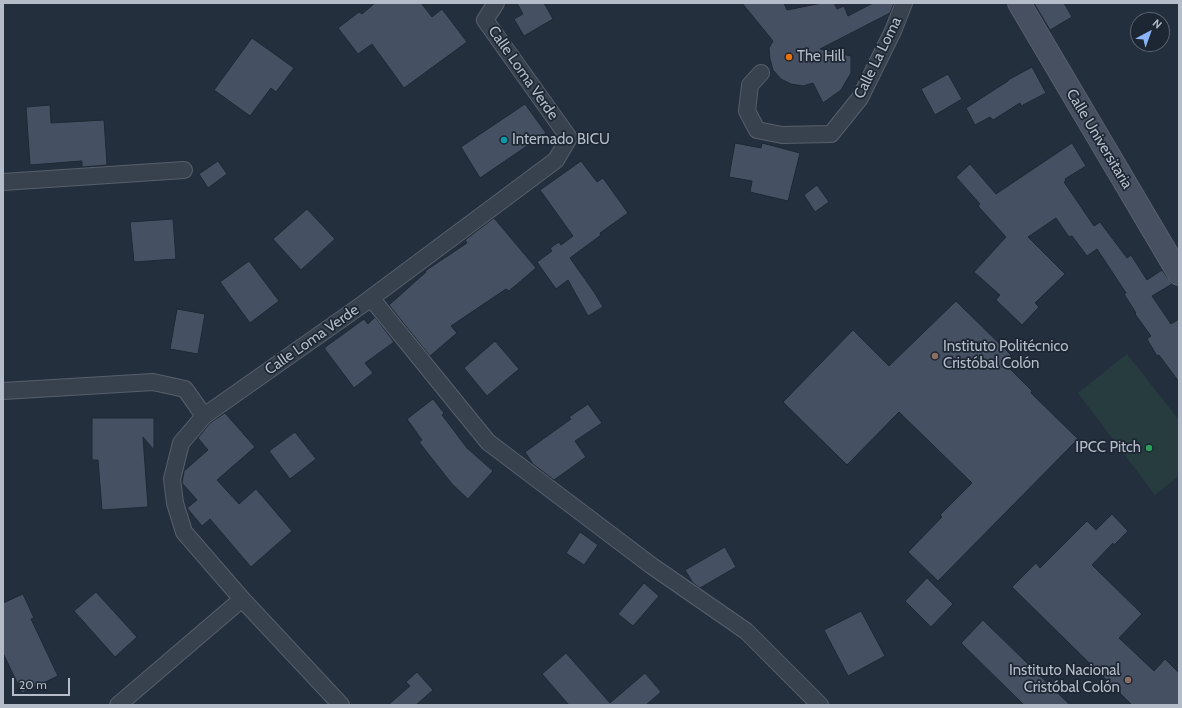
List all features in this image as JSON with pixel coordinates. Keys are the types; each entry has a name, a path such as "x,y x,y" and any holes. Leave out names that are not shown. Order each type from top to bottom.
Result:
{"street":[{"name":"Calle Loma Verde","path":"341,705 242,599 184,532 175,503 172,479 181,443 204,416 372,298 556,160 569,138 485,20 496,3"},
{"name":"Calle La Loma","path":"760,73 750,85 747,111 757,130 782,135 831,134 860,98 893,31 904,3"},
{"name":"Calle Universitaria","path":"1019,3 1179,274"},
{"path":"3,182 184,170"},
{"path":"372,298 488,442 652,566 746,631 820,705"},
{"path":"3,391 153,382 185,389 204,416"},
{"path":"123,703 242,599"}],"green space":[{"name":"IPCC Pitch","path":"1127,354 1179,420 1179,476 1155,495 1078,393"}],"building":[{"path":"375,3 421,3 432,17 442,9 467,42 404,88 372,44 358,54 338,28 359,12 362,14"},
{"path":"517,3 544,3 553,19 524,36 514,19 523,14"},
{"path":"742,3 784,3 787,10 822,3 834,3 837,9 844,6 848,16 873,3 894,3 890,13 820,49 851,56 851,73 841,90 823,103 813,83 803,86 791,84 781,79 773,70 769,48 773,41"},
{"path":"1034,3 1064,3 1072,17 1050,30"},
{"path":"252,38 294,68 276,92 271,88 250,116 214,90"},
{"path":"1032,67 1046,93 1021,106 1020,103 993,120 990,117 975,125 966,108 1008,80"},
{"path":"948,74 962,99 935,115 921,89"},
{"name":"Internado BICU","path":"525,104 546,133 480,178 461,147"},
{"path":"50,105 51,123 104,120 107,165 82,167 82,161 30,165 26,107"},
{"path":"735,143 761,148 762,143 800,153 788,201 750,192 752,181 729,177"},
{"path":"1072,143 1086,166 1065,179 1066,180 1064,182 1094,226 1100,222 1127,258 1131,255 1147,280 1162,270 1172,284 1152,296 1171,324 1179,319 1179,382 1159,355 1157,356 1147,339 1151,336 1135,314 1136,313 1124,294 1126,293 1097,249 1087,256 1072,236 1069,237 1056,218 1028,237 1065,274 1035,303 1039,307 1022,325 996,300 1000,295 974,272 1006,237 978,206 980,204 956,177 970,164 996,194"},
{"path":"218,161 227,174 208,188 199,174"},
{"path":"581,161 597,182 603,178 628,213 600,233 601,235 570,258 603,307 588,316 568,280 556,289 537,262 552,251 550,248 559,242 561,245 573,236 540,190"},
{"path":"817,185 829,202 815,212 804,195"},
{"path":"307,209 335,239 301,270 273,239"},
{"path":"494,218 536,268 509,291 506,289 451,326 457,333 430,356 389,305 426,272 425,271 467,243 465,240"},
{"path":"173,219 176,259 134,262 130,222"},
{"path":"249,261 279,301 250,323 220,282"},
{"path":"956,301 1011,355 1004,363 1032,391 1031,393 1078,439 938,581 908,552 942,517 940,515 972,483 899,412 847,465 783,402 853,330 889,366"},
{"path":"177,309 205,314 198,354 170,349"},
{"path":"375,317 394,342 365,363 373,373 354,388 324,348 364,319 368,324"},
{"path":"495,341 519,369 487,396 464,368"},
{"path":"433,399 444,413 442,415 467,448 493,471 468,499 452,484 419,442 422,440 407,419"},
{"path":"588,404 602,423 575,441 586,457 554,480 533,464 525,452 571,419 569,417"},
{"path":"225,413 255,447 217,480 239,504 256,489 292,531 251,567 210,519 202,526 187,508 197,500 182,483 184,471 208,450 198,438 210,423"},
{"path":"92,418 154,418 154,450 143,437 148,507 102,510 98,460 92,460"},
{"path":"295,432 316,459 290,479 269,451"},
{"path":"1112,514 1128,531 1114,545 1113,543 1092,565 1142,614 1119,638 1154,671 1165,659 1179,673 1179,705 1132,705 1012,587 1036,563 1040,568 1087,521 1096,530"},
{"path":"580,532 598,545 584,565 566,553"},
{"path":"725,547 736,567 700,588 693,583 685,570"},
{"path":"927,578 953,604 931,627 905,601"},
{"path":"644,583 659,596 633,626 618,614"},
{"path":"96,592 137,637 115,657 74,611"},
{"path":"23,594 34,618 31,619 58,676 22,693 3,653 3,603"},
{"path":"861,611 885,656 848,676 824,630"},
{"path":"983,620 1070,705 1024,705 961,643"},
{"path":"566,653 610,703 645,673 661,692 646,705 569,705 542,674"},
{"path":"417,672 433,690 416,705 388,705 410,686 406,682"}],"place":[{"name":"The Hill","path":"789,57"},
{"name":"Internado BICU","path":"504,140"},
{"name":"Instituto Politécnico Cristóbal Colón","path":"935,356"},
{"name":"IPCC Pitch","path":"1149,448"},
{"name":"Instituto Nacional Cristóbal Colón","path":"1128,680"}]}
